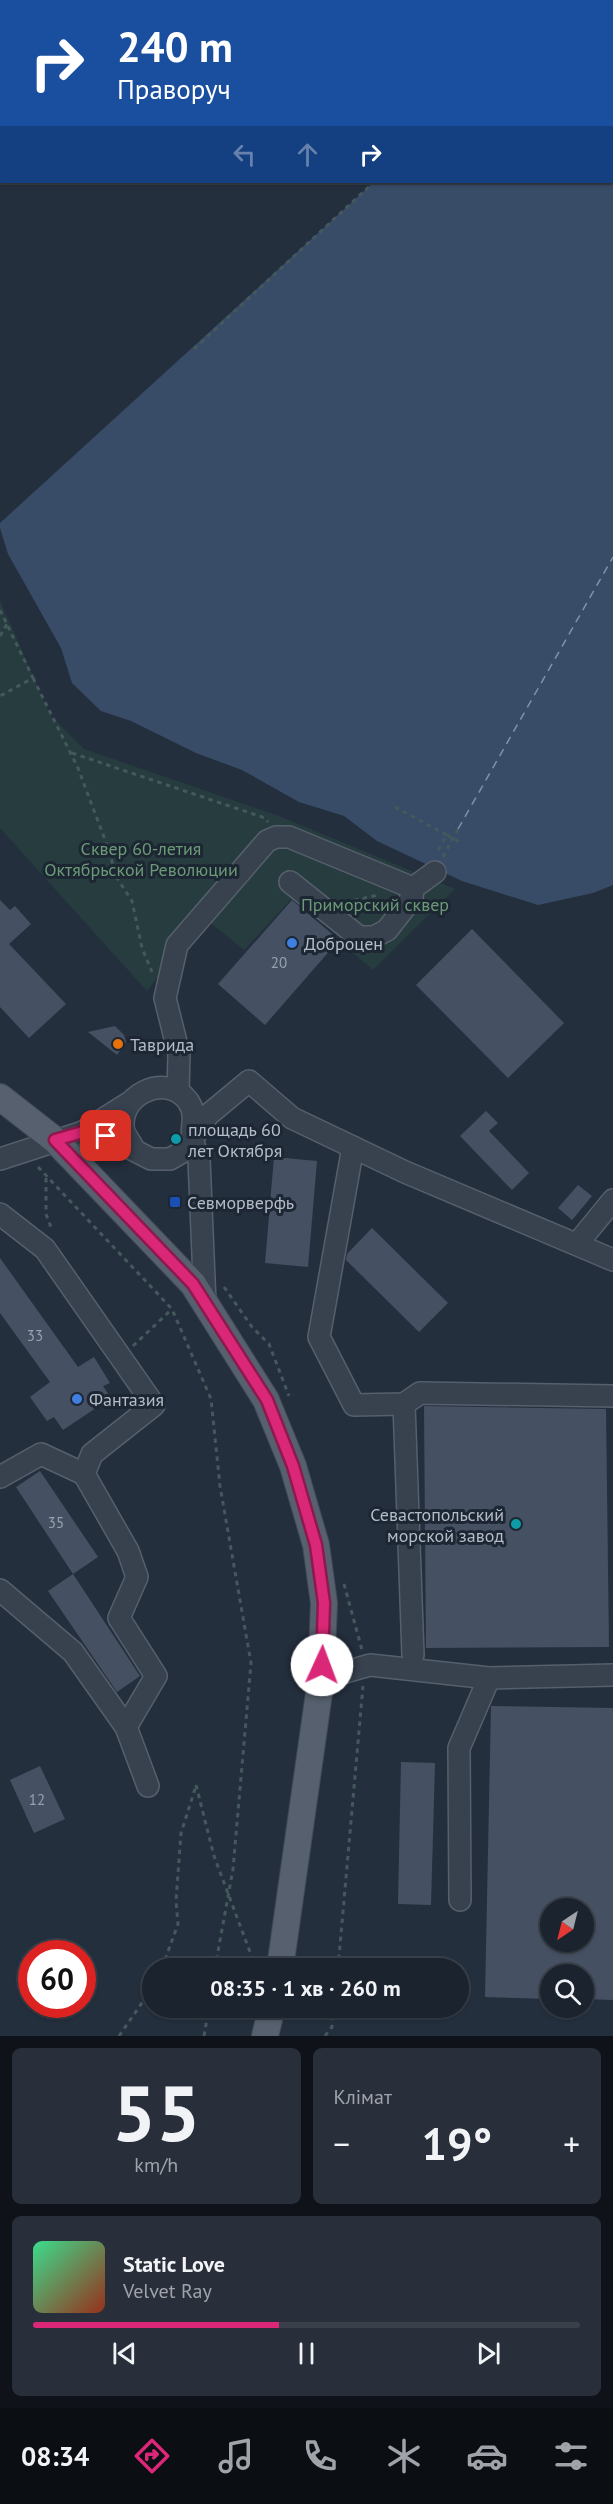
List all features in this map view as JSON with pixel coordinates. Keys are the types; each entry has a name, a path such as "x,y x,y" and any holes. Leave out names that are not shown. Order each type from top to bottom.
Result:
{"main road":[{"path":"0,1097 55,1140 193,1284 267,1400 293,1466 316,1545 324,1603 321,1679 281,1958"},
{"path":"266,2036 270,2018"}],"street":[{"path":"178,1091 179,1054 165,998 177,945 260,848 276,837 289,837 414,888"},
{"path":"290,882 359,937 374,937 387,930 405,910 412,898 414,888 434,865"},
{"path":"83,1132 106,1136 151,1159 170,1159 184,1151 208,1115 249,1082 292,1118 405,1172 613,1260"},
{"path":"0,1159 83,1132 129,1104 144,1091 161,1087 178,1091 188,1101 195,1116 192,1139 199,1159 205,1303"},
{"path":"129,1104 124,1118 124,1132 133,1148"},
{"path":"353,1147 319,1337 354,1405 404,1404 420,1393 613,1396"},
{"path":"577,1244 613,1200"},
{"path":"0,1214 45,1249 154,1405 92,1454 84,1474"},
{"path":"404,1404 413,1655"},
{"path":"0,1477 40,1454 84,1474 128,1551 137,1577 119,1618 156,1676 126,1727"},
{"path":"0,1590 73,1652 126,1727 148,1786"},
{"path":"321,1679 370,1665 489,1678 613,1675"},
{"path":"460,1900 459,1748 489,1678"}],"path":[{"path":"194,349 373,183"},
{"path":"0,610 70,752 110,853 115,875 132,901 147,965 165,998"},
{"path":"0,636 7,624"},
{"path":"0,696 33,678"},
{"path":"70,752 266,818 276,837"},
{"path":"395,807 460,842"},
{"path":"434,865 458,829"},
{"path":"434,865 447,835"},
{"path":"320,906 414,888"},
{"path":"25,1151 172,1309 211,1399 220,1486 251,1663 233,1869 227,1890 217,1958"},
{"path":"46,1176 46,1214 54,1235 52,1258"},
{"path":"121,1357 172,1309"},
{"path":"165,1958 177,1924 176,1901 181,1833 196,1785 214,1856 252,1958"},
{"path":"119,2036 142,2003"},
{"path":"204,2036 207,2018"},
{"path":"325,2036 332,2027 333,2018"}],"green space":[{"name":"Сквер 60-летия Октябрьской Революции","path":"0,600 50,715 84,749 279,816 455,889 373,970 343,944 347,940 295,895 244,950 203,917 147,991 0,828"}],"water":[{"path":"373,183 613,183 613,885 593,893 538,905 462,881 377,841 344,816 299,802 242,770 196,753 131,721 101,711 72,683 61,648 8,554 0,523"}],"building":[{"path":"0,900 10,910 15,906 31,924 9,944 66,1004 29,1038 0,1007"},
{"path":"292,900 339,940 265,1025 218,984"},
{"path":"472,929 564,1023 508,1078 416,985"},
{"path":"115,1026 124,1035 126,1042 117,1055 88,1032"},
{"path":"486,1111 498,1123 489,1131 529,1173 512,1190 460,1136"},
{"path":"274,1157 317,1161 308,1267 265,1263"},
{"path":"578,1185 592,1196 572,1220 558,1208"},
{"path":"372,1228 448,1303 419,1332 346,1260 347,1254"},
{"path":"0,1258 78,1367 94,1357 110,1383 103,1386 111,1398 63,1430 54,1417 47,1421 30,1397 50,1382 0,1313"},
{"name":"Севастопольский морской завод","path":"424,1406 606,1409 609,1647 426,1648"},
{"path":"40,1471 98,1557 73,1574 16,1487"},
{"path":"73,1574 140,1676 117,1692 48,1591"},
{"path":"491,1706 613,1708 613,2000 594,1999 594,1964 540,1964 540,1999 485,1997"},
{"path":"401,1762 435,1763 431,1905 398,1904"},
{"path":"40,1766 65,1819 34,1833 10,1780"}],"ferry route":[{"path":"458,829 613,557"}],"place":[{"name":"Доброцен","path":"292,943"},
{"name":"Таврида","path":"118,1044"},
{"name":"площадь 60 лет Октября","path":"176,1139"},
{"name":"Севморверфь","path":"175,1202"},
{"name":"Фантазия","path":"77,1399"},
{"name":"Севастопольский морской завод","path":"516,1524"}],"route":[{"path":"106,1136 83,1132 55,1140 193,1284 267,1400 293,1466 316,1545 324,1603 322,1665"}],"park label":[{"name":"Приморский сквер","path":"375,904"}]}
